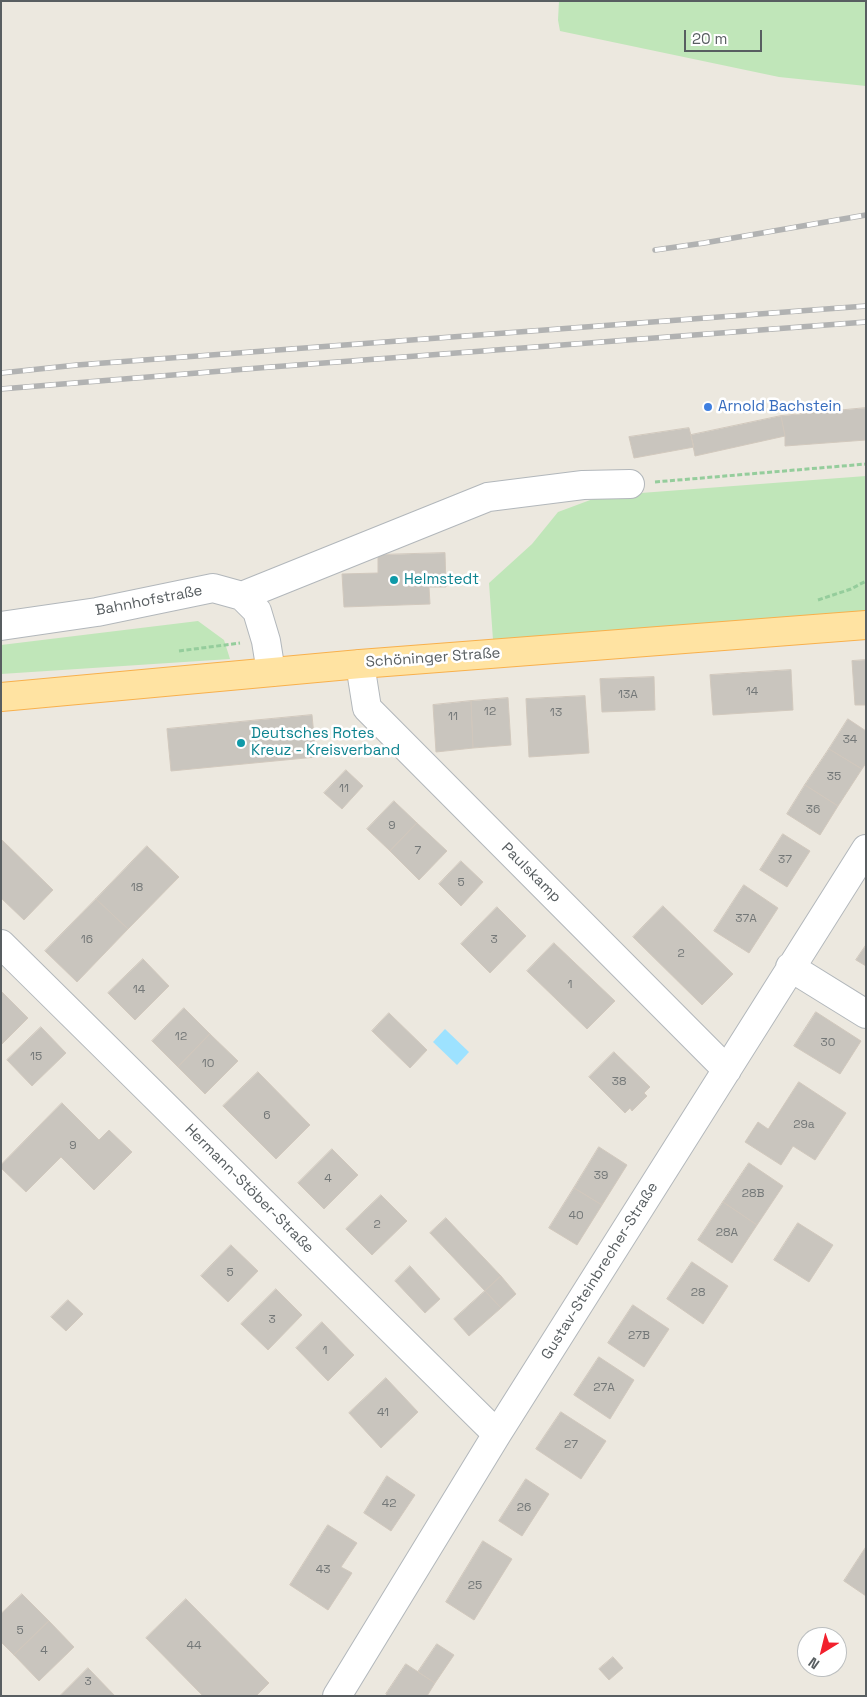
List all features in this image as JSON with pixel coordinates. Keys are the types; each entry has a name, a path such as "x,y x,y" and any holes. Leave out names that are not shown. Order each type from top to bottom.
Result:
{"main road":[{"name":"Schöninger Straße","path":"1,696 360,664 866,624"}],"street":[{"path":"271,672 266,641 257,611 242,596 488,497 583,485 630,484"},
{"name":"Bahnhofstraße","path":"1,626 97,612 213,588 242,596"},
{"name":"Paulskamp","path":"360,664 367,708 727,1070"},
{"name":"Gustav-Steinbrecher-Straße","path":"337,1696 497,1434 866,849"},
{"name":"Hermann-Stöber-Straße","path":"1,944 497,1434"},
{"path":"790,967 866,1014"}],"path":[{"path":"630,484 866,464"}],"green space":[{"path":"559,1 866,1 866,86 779,77 560,31 558,20"},
{"path":"866,476 866,615 493,640 489,583 532,544 558,512 601,496"},
{"path":"198,621 224,640 230,659 1,674 1,645"}],"water":[{"path":"445,1029 469,1052 457,1065 433,1042"}],"building":[{"path":"866,408 866,440 785,446 781,416"},
{"path":"781,416 785,436 695,456 691,435"},
{"path":"689,428 694,447 634,458 629,437"},
{"name":"Helmstedt","path":"445,553 446,587 429,587 430,604 344,607 342,574 378,573 378,555"},
{"path":"866,660 866,705 855,705 852,661"},
{"path":"791,670 793,710 713,715 710,675"},
{"path":"654,677 655,710 602,712 600,679"},
{"path":"585,696 589,753 529,757 526,699"},
{"path":"508,698 511,745 473,748 471,701"},
{"path":"471,701 473,748 436,752 433,705"},
{"name":"Deutsches Rotes Kreuz - Kreisverband","path":"312,715 316,757 171,771 167,729"},
{"path":"848,719 866,731 866,763 862,769 829,749"},
{"path":"829,749 862,769 838,806 805,785"},
{"path":"346,770 363,786 342,809 324,793"},
{"path":"805,785 838,806 820,835 787,814"},
{"path":"394,801 417,823 390,851 367,829"},
{"path":"417,823 447,851 419,880 390,851"},
{"path":"783,834 810,851 787,887 760,870"},
{"path":"1,839 53,890 24,920 1,898"},
{"path":"147,846 179,877 128,929 96,899"},
{"path":"461,861 483,882 461,906 439,884"},
{"path":"744,885 778,908 749,953 714,931"},
{"path":"96,899 128,929 77,982 45,951"},
{"path":"663,906 733,974 702,1005 633,937"},
{"path":"497,907 526,936 490,973 461,944"},
{"path":"554,943 615,1001 587,1029 527,971"},
{"path":"866,945 866,966 856,960"},
{"path":"143,959 169,986 135,1020 108,993"},
{"path":"1,991 28,1018 1,1045"},
{"path":"184,1008 210,1034 178,1067 152,1041"},
{"path":"816,1012 861,1041 840,1074 794,1046"},
{"path":"389,1013 427,1050 410,1068 372,1031"},
{"path":"41,1027 66,1053 32,1086 7,1060"},
{"path":"210,1034 238,1061 205,1094 178,1067"},
{"path":"614,1052 650,1087 644,1093 647,1096 632,1111 630,1108 625,1113 589,1077"},
{"path":"258,1072 310,1125 276,1159 223,1106"},
{"path":"799,1082 846,1113 815,1160 793,1146 781,1165 745,1142 758,1122 768,1129"},
{"path":"62,1103 99,1140 109,1130 132,1152 94,1190 61,1157 26,1192 1,1168 1,1165"},
{"path":"599,1147 627,1165 602,1205 574,1188"},
{"path":"332,1149 358,1175 324,1209 298,1183"},
{"path":"749,1163 783,1186 757,1225 723,1202"},
{"path":"574,1188 602,1205 577,1245 549,1228"},
{"path":"381,1195 407,1221 372,1255 346,1229"},
{"path":"723,1202 757,1225 732,1263 698,1240"},
{"path":"446,1218 501,1276 485,1291 430,1233"},
{"path":"798,1223 833,1245 809,1282 774,1260"},
{"path":"231,1245 258,1271 228,1302 201,1276"},
{"path":"692,1262 728,1286 703,1324 667,1299"},
{"path":"410,1266 440,1299 425,1313 395,1281"},
{"path":"501,1276 516,1294 501,1308 485,1291"},
{"path":"276,1289 302,1315 268,1350 241,1324"},
{"path":"485,1291 501,1308 469,1336 454,1319"},
{"path":"68,1300 83,1314 66,1331 51,1317"},
{"path":"633,1305 669,1329 644,1367 608,1343"},
{"path":"322,1322 354,1355 328,1381 296,1348"},
{"path":"599,1357 634,1380 610,1419 574,1395"},
{"path":"386,1378 418,1412 381,1448 349,1413"},
{"path":"561,1412 606,1441 581,1479 536,1449"},
{"path":"387,1476 415,1495 391,1531 364,1513"},
{"path":"526,1479 549,1494 522,1536 499,1521"},
{"path":"328,1525 357,1543 341,1567 352,1573 328,1610 290,1585"},
{"path":"483,1541 512,1559 474,1620 446,1602"},
{"path":"866,1547 866,1596 844,1581"},
{"path":"22,1594 49,1621 14,1655 1,1642 1,1614"},
{"path":"186,1599 269,1683 256,1696 203,1696 146,1638"},
{"path":"49,1621 74,1647 39,1681 14,1655"},
{"path":"437,1644 454,1655 435,1683 418,1672"},
{"path":"613,1657 623,1668 609,1680 599,1669"},
{"path":"406,1664 435,1683 427,1696 388,1696 386,1694"},
{"path":"88,1668 115,1696 60,1696"}],"railway":[{"path":"655,250 866,215"},
{"path":"1,373 77,365 866,306"},
{"path":"1,389 866,322"}],"place":[{"name":"Arnold Bachstein","path":"708,407"},
{"name":"Helmstedt","path":"394,580"},
{"name":"Deutsches Rotes Kreuz - Kreisverband","path":"241,743"}]}
